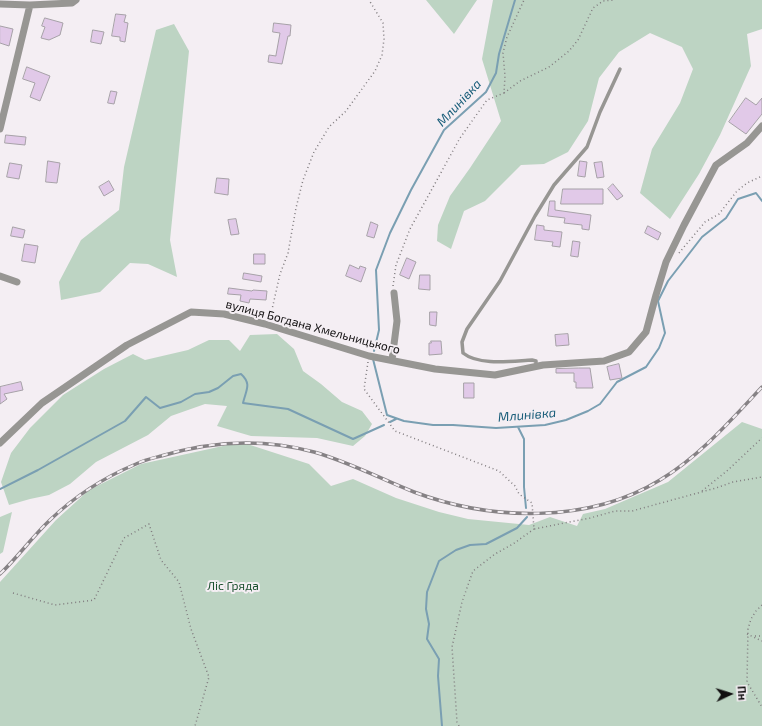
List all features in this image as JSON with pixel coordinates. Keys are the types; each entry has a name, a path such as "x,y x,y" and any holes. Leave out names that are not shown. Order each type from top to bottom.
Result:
{"street":[{"path":"0,4 30,5 72,3 76,0"},
{"path":"0,129 30,5"},
{"name":"вулиця Богдана Хмельницького","path":"0,443 42,403 127,345 191,312 224,314 265,324 369,356 435,369 495,375 536,367 604,361 630,352 646,332 666,262 716,165 747,143 762,126"},
{"path":"0,276 18,282"},
{"path":"392,360 397,321 394,294"}],"lane":[{"path":"536,367 536,362 532,360 488,360 469,358 463,353 462,342 467,329 500,280 554,185 587,147 600,112 620,69"}],"path":[{"path":"265,324 271,314 280,274 288,253 296,208 314,152 329,127 346,111 375,71 382,55 384,39 383,23 368,0"},
{"path":"504,93 505,76 503,53 507,38 524,0"},
{"path":"394,294 392,282 396,265 410,229 460,138 487,100 504,93 520,81 549,67 569,51 578,40 593,8 602,1 614,0"},
{"path":"676,254 681,251 705,222 719,214 737,191 747,183 762,176"},
{"path":"369,356 364,389 395,431 499,471 515,486 519,494 532,503 534,528"},
{"path":"700,492 728,470 762,438"},
{"path":"459,726 452,647 462,602 473,571 495,554 513,544 534,528 590,518 615,511 632,511 733,482 762,477"},
{"path":"13,593 55,605 94,600 124,538 148,524 161,560 179,582 191,629 209,677 196,726"},
{"path":"762,605 751,619 747,634 747,682 762,707"},
{"path":"747,634 762,641"},
{"path":"753,636 762,636"}],"green space":[{"path":"426,0 477,0 454,34"},
{"path":"493,0 762,0 762,29 747,34 751,66 720,135 699,174 670,219 640,193 652,149 680,103 693,69 682,47 650,33 619,52 599,78 588,121 568,152 544,164 521,165 485,201 464,211 451,249 437,241 438,225 450,196 501,121 482,59"},
{"path":"174,24 189,51 170,240 177,277 148,264 130,263 100,292 61,300 59,282 81,240 119,210 124,167 156,30"},
{"path":"277,334 294,349 303,371 342,402 362,411 372,424 365,436 353,446 317,438 251,436 217,426 227,406 205,404 171,416 148,435 96,462 70,484 49,495 9,505 1,482 11,453 30,428 63,395 104,369 133,354 145,360 188,350 209,340 229,340 240,351 250,335"},
{"name":"Ліс Гряда","path":"742,422 762,429 762,726 0,726 0,582 56,520 89,490 141,464 241,442 309,464 331,486 353,479 396,498 439,512 468,519 529,525 550,517 577,526 583,514 605,509 668,482"},
{"path":"12,512 3,552 0,554 0,517"}],"building":[{"path":"116,14 126,15 124,22 128,23 125,42 120,41 120,37 112,36"},
{"path":"45,18 63,23 60,35 49,40 41,38 45,27 42,26"},
{"path":"274,23 291,25 290,36 288,36 282,64 268,62 269,55 276,56 280,33 273,32"},
{"path":"0,26 13,29 9,46 0,43"},
{"path":"93,30 104,32 101,44 91,42"},
{"path":"27,67 50,76 40,101 30,97 35,83 23,79"},
{"path":"111,91 117,92 114,104 108,103"},
{"path":"746,98 756,105 762,98 762,114 746,134 729,122"},
{"path":"6,135 26,137 25,145 5,143"},
{"path":"48,161 60,163 57,183 46,182"},
{"path":"580,161 587,162 585,177 578,176"},
{"path":"602,162 604,177 597,178 594,163"},
{"path":"10,163 22,165 19,179 7,177"},
{"path":"217,178 229,179 228,195 215,193"},
{"path":"109,181 114,190 104,196 99,187"},
{"path":"613,184 623,196 617,200 608,189"},
{"path":"563,189 603,189 603,204 561,204"},
{"path":"550,201 555,201 555,210 591,215 589,230 582,229 582,225 564,223 565,218 548,216"},
{"path":"236,219 239,234 231,235 228,220"},
{"path":"371,222 378,225 374,238 367,236"},
{"path":"537,225 544,226 544,230 562,232 560,247 552,246 553,242 535,240"},
{"path":"648,226 661,233 658,240 645,233"},
{"path":"13,227 25,230 23,238 11,236"},
{"path":"573,241 580,242 578,257 571,256"},
{"path":"25,244 38,246 35,263 22,261"},
{"path":"254,254 265,254 265,264 254,264"},
{"path":"407,258 416,262 409,279 400,275"},
{"path":"350,265 359,269 360,266 366,268 361,282 346,276"},
{"path":"244,273 262,276 261,282 243,279"},
{"path":"420,275 430,275 430,290 419,289"},
{"path":"229,288 267,291 266,300 250,299 249,303 240,301 241,295 228,294"},
{"path":"430,312 437,312 436,326 430,325"},
{"path":"568,334 569,345 556,346 555,335"},
{"path":"431,341 441,341 442,354 429,355 429,343 431,343"},
{"path":"619,364 622,378 610,380 607,367"},
{"path":"590,368 593,388 576,388 574,373 556,373 556,369"},
{"path":"21,382 23,390 4,394 7,399 0,404 0,387"},
{"path":"464,383 474,383 474,398 464,398"}],"waterway":[{"name":"Млинівка","path":"374,351 379,330 376,270 390,233 411,190 444,130 486,92 496,73 499,54 515,0"},
{"name":"Млинівка","path":"373,359 387,415 404,421 433,425 496,428 545,425 566,420 588,411 600,404 617,382 646,367 659,348 665,333 658,301 668,281 702,237 726,218 738,199 756,193 762,201"},
{"path":"0,489 38,470 125,421 146,397 160,408 181,402 195,394 209,392 218,388 233,376 241,374 247,384 247,391 243,403 288,409 353,439 384,425"},
{"name":"Млинівка","path":"390,422 396,419"},
{"path":"518,427 524,439 524,487 526,508"},
{"path":"442,726 438,676 439,659 427,639 429,624 426,609 427,592 439,561 456,550 470,545 486,544 517,528 527,517"}],"railway":[{"path":"0,574 50,520 80,495 113,475 148,459 180,451 218,444 256,443 276,445 314,452 340,461 414,492 444,502 475,509 507,513 571,511 602,505 632,494 660,480 702,449 727,425 762,387"}]}
